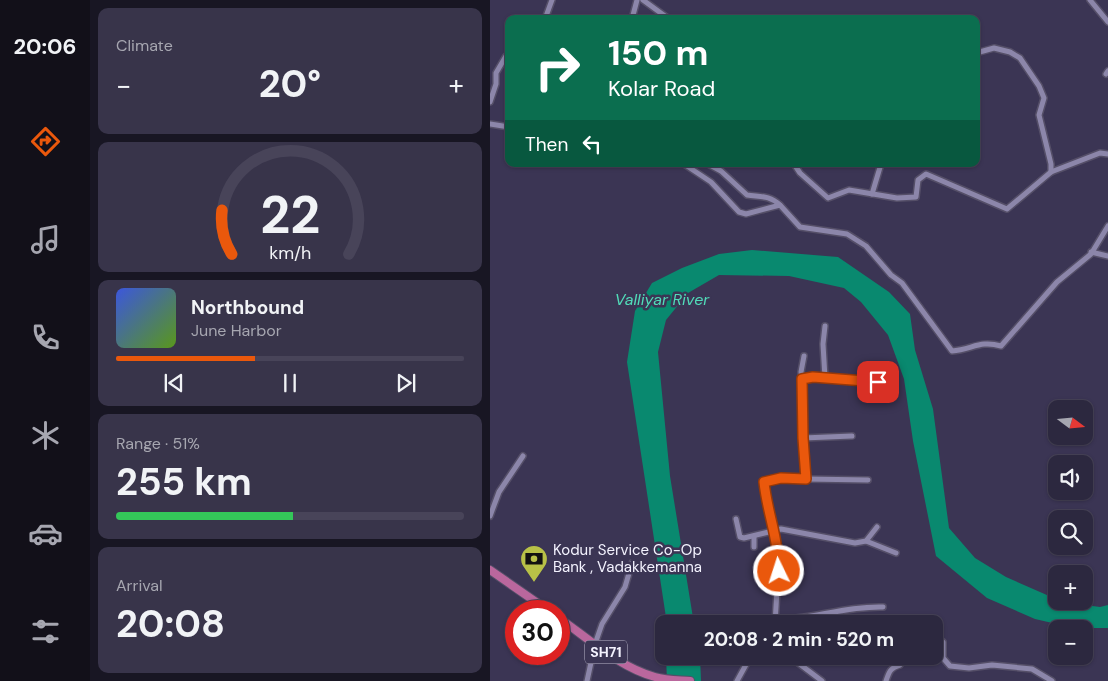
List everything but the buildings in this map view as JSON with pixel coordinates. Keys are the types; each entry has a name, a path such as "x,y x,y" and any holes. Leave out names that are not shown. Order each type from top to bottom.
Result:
{"main road":[{"path":"490,570 533,600"},
{"name":"SH71","path":"570,626 632,668 657,678 690,681"}],"street":[{"path":"546,15 552,0"},
{"path":"633,15 636,0"},
{"path":"643,0 664,15"},
{"path":"1090,0 1108,22"},
{"path":"980,52 994,48 1010,52 1020,58 1039,86 1044,98 1039,115 1051,164 1051,172"},
{"path":"490,102 496,84 496,73 505,58"},
{"path":"490,124 505,126"},
{"path":"796,167 800,173 828,198 849,190 897,198 916,197 918,180 926,174 1007,209 1051,172 1100,153 1108,154"},
{"path":"688,167 711,182 739,212 746,214 780,205"},
{"path":"714,167 721,171 747,195 764,195 774,199 800,227 847,234 866,246 891,275 902,283 952,351 964,350 986,342 1001,346 1057,282 1091,252 1108,226"},
{"path":"872,194 880,167"},
{"path":"1091,252 1108,256"},
{"path":"825,326 823,344 825,378"},
{"path":"804,356 802,379 806,479"},
{"path":"802,379 825,378 878,382"},
{"path":"803,438 852,436"},
{"path":"490,516 499,492 523,456"},
{"path":"775,615 779,556 764,482 781,478 868,480"},
{"path":"736,519 740,537 754,536 759,533 781,529 855,544 866,541 877,527"},
{"path":"754,536 754,547"},
{"path":"866,541 896,553"},
{"path":"587,681 595,644 602,624 625,587 632,563"},
{"path":"818,615 848,608 883,607"},
{"path":"943,658 950,666 969,668 992,665 1032,669 1052,681"},
{"path":"737,681 746,665"},
{"path":"802,665 822,681"},
{"path":"886,681 892,667 900,665"}],"water":[{"name":"Valliyar River","path":"752,250 838,257 889,292 910,314 915,350 933,409 949,528 975,558 1006,577 1048,595 1048,610 1093,610 1093,606 1108,605 1108,628 1093,628 1093,620 1048,620 1048,622 1035,619 987,598 936,556 913,441 904,379 888,335 861,302 844,288 789,276 719,275 688,293 666,320 658,352 670,476 693,615 666,615 627,362 635,311 652,283 682,268 719,254"},
{"path":"666,665 700,665 701,681 667,681"}],"place":[{"name":"Kodur Service Co-Op Bank , Vadakkemanna","path":"534,583"}],"route":[{"path":"779,571 779,556 764,482 781,478 806,479 802,379 813,377 878,382"}]}
